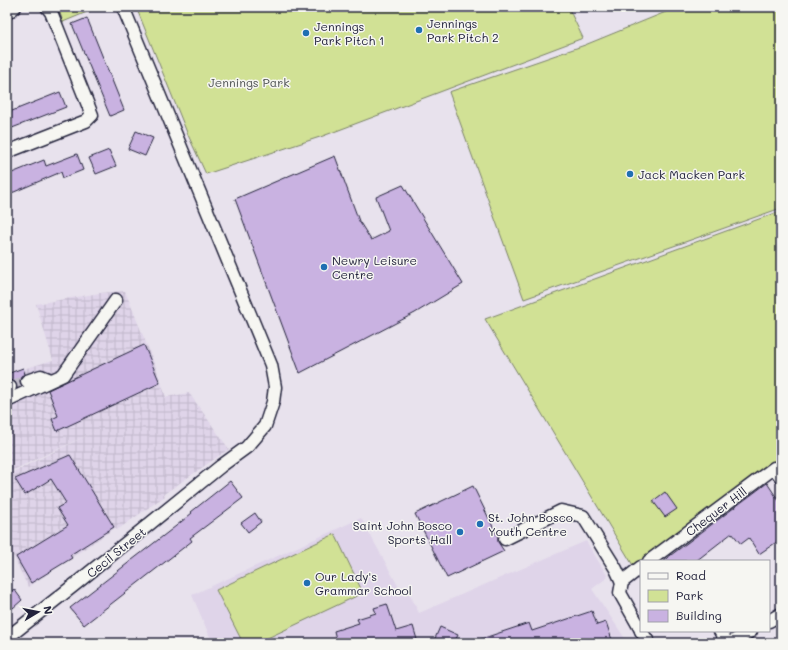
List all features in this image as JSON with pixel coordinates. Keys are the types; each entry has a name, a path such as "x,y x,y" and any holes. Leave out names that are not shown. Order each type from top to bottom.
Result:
{"street":[{"path":"7,13 14,7"},
{"path":"7,152 86,121 92,115 51,12 47,7"},
{"name":"Cecil Street","path":"7,638 79,582 246,447 265,426 273,402 275,387 271,365 123,7"},
{"path":"7,401 63,375 116,300"},
{"path":"27,381 42,376 52,380"},
{"name":"Chequer Hill","path":"650,560 774,468 781,478"},
{"path":"505,539 561,511 584,516 616,569 622,582 620,593 640,629"},
{"path":"622,582 640,568"},
{"path":"770,620 781,614"},
{"path":"642,632 649,643"},
{"path":"721,632 728,643 749,632"}],"shaded area":[{"path":"125,291 157,370 166,397 189,393 229,449 164,494 165,496 117,530 115,528 28,587 7,543 7,475 96,431 7,473 7,374 53,360 36,304 100,293"},
{"name":"Our Lady's Grammar School","path":"361,518 403,595 409,593 419,613 586,541 608,577 592,589 628,643 200,643 210,637 192,595"}],"green space":[{"path":"58,7 99,7 63,22"},
{"name":"Jennings Park","path":"136,7 568,7 583,38 323,136 206,174 188,135"},
{"name":"Jack Macken Park","path":"678,7 781,7 781,208 524,299 449,92 585,45"},
{"path":"781,211 781,457 643,560 640,560 640,563 634,567 485,319"},
{"path":"335,534 363,593 257,643 243,643 216,590"}],"building":[{"path":"87,18 124,110 110,116 72,24"},
{"path":"60,92 66,107 7,130 7,113"},
{"path":"136,131 153,138 145,156 128,149"},
{"path":"109,150 116,166 96,174 89,158"},
{"path":"77,154 83,170 63,178 61,172 7,195 7,175 44,160 46,166"},
{"name":"Newry Leisure Centre","path":"335,156 359,221 371,240 389,231 376,197 403,185 463,284 415,313 300,373 235,199"},
{"path":"144,345 160,383 57,431 52,419 58,416 48,390"},
{"path":"23,368 25,374 21,376 20,380 22,386 17,388 15,381 7,380 7,374"},
{"path":"70,455 114,527 70,555 72,558 31,583 16,557 68,525 57,508 66,503 51,479 25,495 15,479"},
{"path":"230,481 243,498 190,538 192,541 84,625 70,608 176,526"},
{"path":"767,483 781,504 781,539 759,554 749,538 741,544 732,533 697,560 664,560"},
{"name":"Saint John Bosco Sports Hall","path":"473,486 498,537 498,542 504,551 447,578 415,514"},
{"path":"665,492 677,509 665,517 653,501"},
{"path":"255,513 261,522 248,532 241,523"},
{"path":"14,589 22,600 13,608 7,601 7,595"},
{"path":"387,604 396,631 413,626 418,643 337,643 334,631 359,623 357,619 376,613 374,608"},
{"path":"592,611 597,625 606,622 613,643 475,643 475,641 529,623 532,631"},
{"path":"440,627 458,635 454,643 433,643"}],"tunnel":[{"path":"10,387 27,381"}],"place":[{"name":"Jennings Park Pitch 2","path":"419,30"},
{"name":"Jennings Park Pitch 1","path":"306,33"},
{"name":"Jack Macken Park","path":"630,174"},
{"name":"Newry Leisure Centre","path":"324,267"},
{"name":"St. John Bosco Youth Centre","path":"480,524"},
{"name":"Saint John Bosco Sports Hall","path":"460,532"},
{"name":"Our Lady's Grammar School","path":"307,583"}]}
